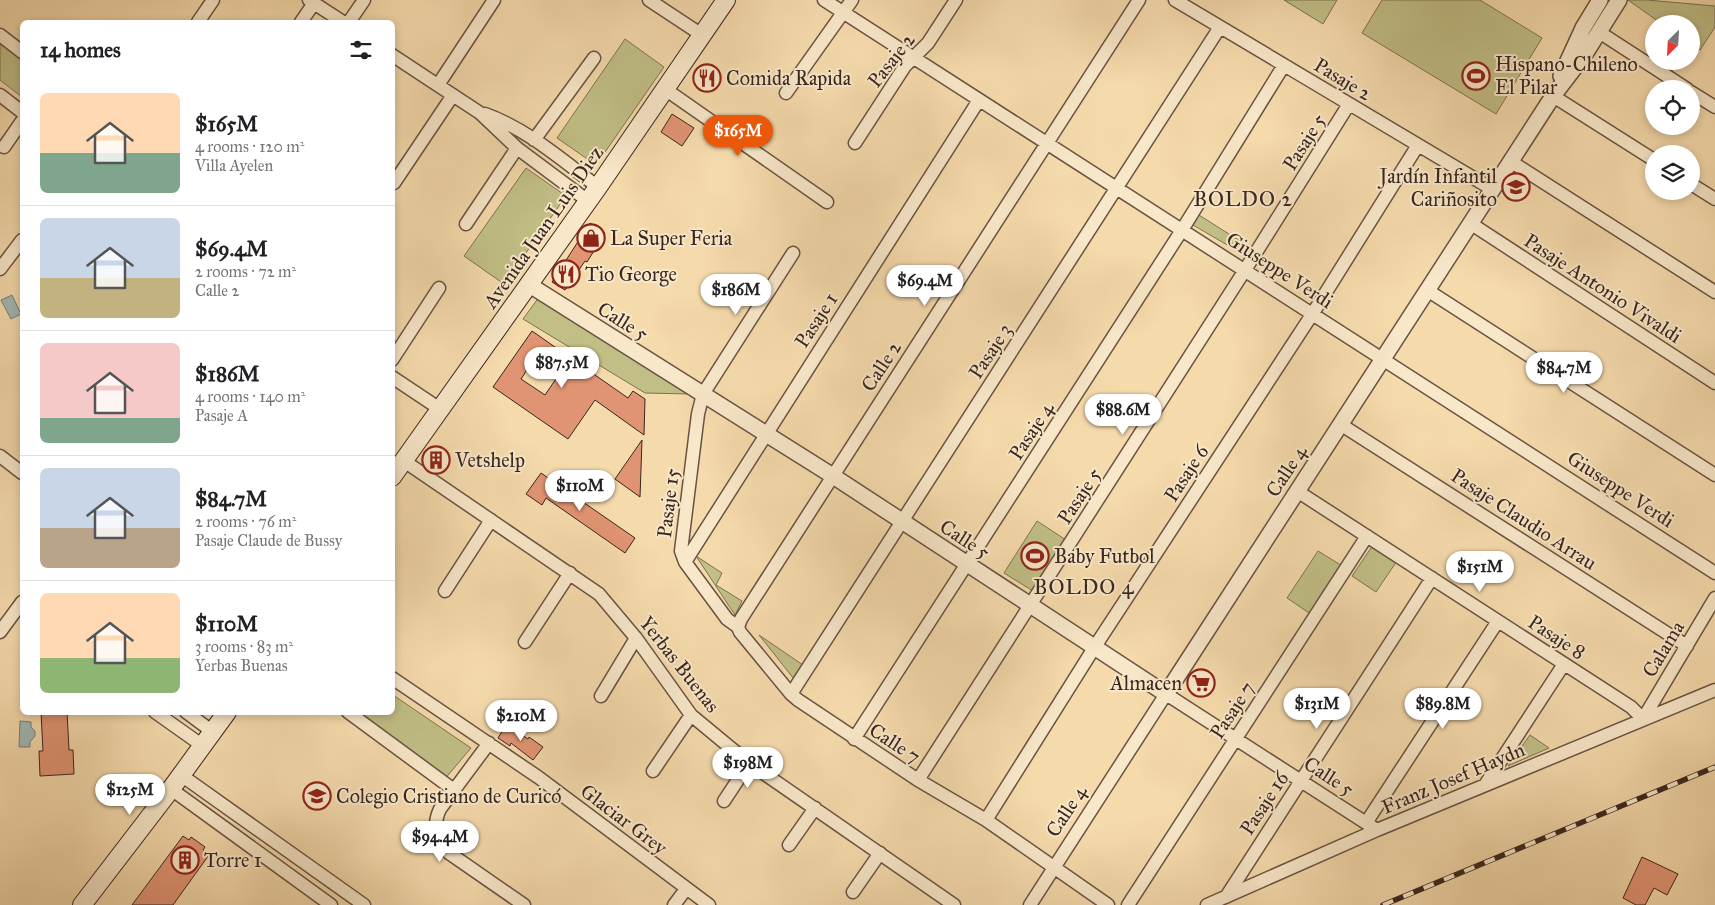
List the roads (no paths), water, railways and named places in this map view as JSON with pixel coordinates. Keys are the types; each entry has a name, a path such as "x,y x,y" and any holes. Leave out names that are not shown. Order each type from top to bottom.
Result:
{"main road":[{"name":"Avenida Juan Luis Diez","path":"395,473 593,194 726,0"},
{"path":"82,905 182,775 225,715"}],"street":[{"path":"199,20 212,0"},
{"path":"350,20 364,0"},
{"path":"438,85 494,0"},
{"path":"649,0 702,35"},
{"name":"Giuseppe Verdi","path":"824,0 1715,573"},
{"path":"786,93 852,0"},
{"name":"Pasaje 2","path":"855,143 905,66 928,43 956,0"},
{"name":"Calle 2","path":"738,627 741,619 832,476 1139,0"},
{"name":"Pasaje 2","path":"1175,0 1492,189"},
{"name":"Calle 4","path":"1553,96 1575,44 1600,0"},
{"name":"Calle 4","path":"1030,905 1510,161 1619,0"},
{"path":"302,20 312,1 340,20"},
{"name":"Pasaje 3","path":"791,694 1220,27"},
{"path":"1599,32 1673,80"},
{"path":"0,35 20,50"},
{"path":"395,57 480,113 517,148 593,194"},
{"path":"534,140 594,58"},
{"name":"Pasaje 4","path":"854,739 1182,230 1284,65"},
{"path":"665,88 827,202"},
{"path":"0,95 20,110"},
{"path":"395,181 452,95"},
{"path":"1553,96 1645,154"},
{"path":"1700,98 1715,107"},
{"name":"Pasaje 1","path":"685,562 979,100"},
{"name":"Pasaje 5","path":"918,780 1246,270 1349,104"},
{"path":"480,113 504,121 534,140 593,194"},
{"path":"4,147 20,123"},
{"name":"Pasaje 6","path":"986,820 1094,648 1313,313 1418,145"},
{"path":"466,224 517,148"},
{"path":"1510,161 1715,292"},
{"path":"1700,190 1715,199"},
{"name":"Pasaje Antonio Vivaldi","path":"1470,224 1715,383"},
{"path":"0,269 20,243"},
{"name":"Pasaje 15","path":"738,627 727,619 685,562 681,551 698,414 703,394 793,253"},
{"name":"Calle 5","path":"528,284 832,476 1094,648 1377,830"},
{"path":"395,355 439,288"},
{"path":"1427,290 1715,475"},
{"path":"395,378 440,410"},
{"name":"Pasaje Claudio Arrau","path":"1340,424 1687,646"},
{"path":"0,456 20,471"},
{"name":"Yerbas Buenas","path":"404,461 599,594 636,638 691,715 748,763 880,853 947,903"},
{"name":"Pasaje 8","path":"1297,491 1631,707 1643,719"},
{"path":"445,591 491,520"},
{"name":"Pasaje 7","path":"1128,905 1367,536"},
{"path":"525,642 570,573"},
{"name":"Pasaje 16","path":"1226,897 1432,578"},
{"name":"Calama","path":"1643,719 1715,598"},
{"path":"0,632 18,616"},
{"path":"1366,823 1498,621"},
{"name":"Calle 7","path":"738,627 740,632 798,700 918,780 986,820 1108,905"},
{"path":"601,696 636,638"},
{"path":"1485,786 1564,664"},
{"name":"Glaciar Grey","path":"395,680 538,777 709,905"},
{"name":"Franz Josef Haydn","path":"1207,905 1377,830 1715,690"},
{"path":"161,715 208,739"},
{"path":"188,715 208,739"},
{"path":"352,715 454,790"},
{"path":"653,771 691,715"},
{"path":"489,743 440,809 436,817 436,828 442,846 449,853 524,905"},
{"path":"724,801 748,763"},
{"path":"182,775 364,905"},
{"path":"171,789 331,905"},
{"path":"789,845 815,808"},
{"path":"854,892 880,853"},
{"path":"674,905 686,888"}],"water":[{"path":"12,295 20,314 11,319 1,300"},
{"path":"20,721 31,722 31,727 35,731 30,747 19,747"}],"railway":[{"path":"1383,905 1715,767"}],"place":[{"name":"Hispano-Chileno El Pilar","path":"1476,76"},
{"name":"Comida Rapida","path":"707,78"},
{"name":"Jardín Infantil Cariñosito","path":"1516,187"},
{"name":"La Super Feria","path":"591,238"},
{"name":"Tio George","path":"566,274"},
{"name":"Vetshelp","path":"436,460"},
{"name":"Baby Futbol","path":"1035,556"},
{"name":"Almacen","path":"1201,683"},
{"name":"Colegio Cristiano de Curicó","path":"317,796"},
{"name":"Torre 1","path":"185,860"}],"district":[{"name":"BOLDO 2","path":"1243,199"},
{"name":"BOLDO 4","path":"1084,587"}]}
